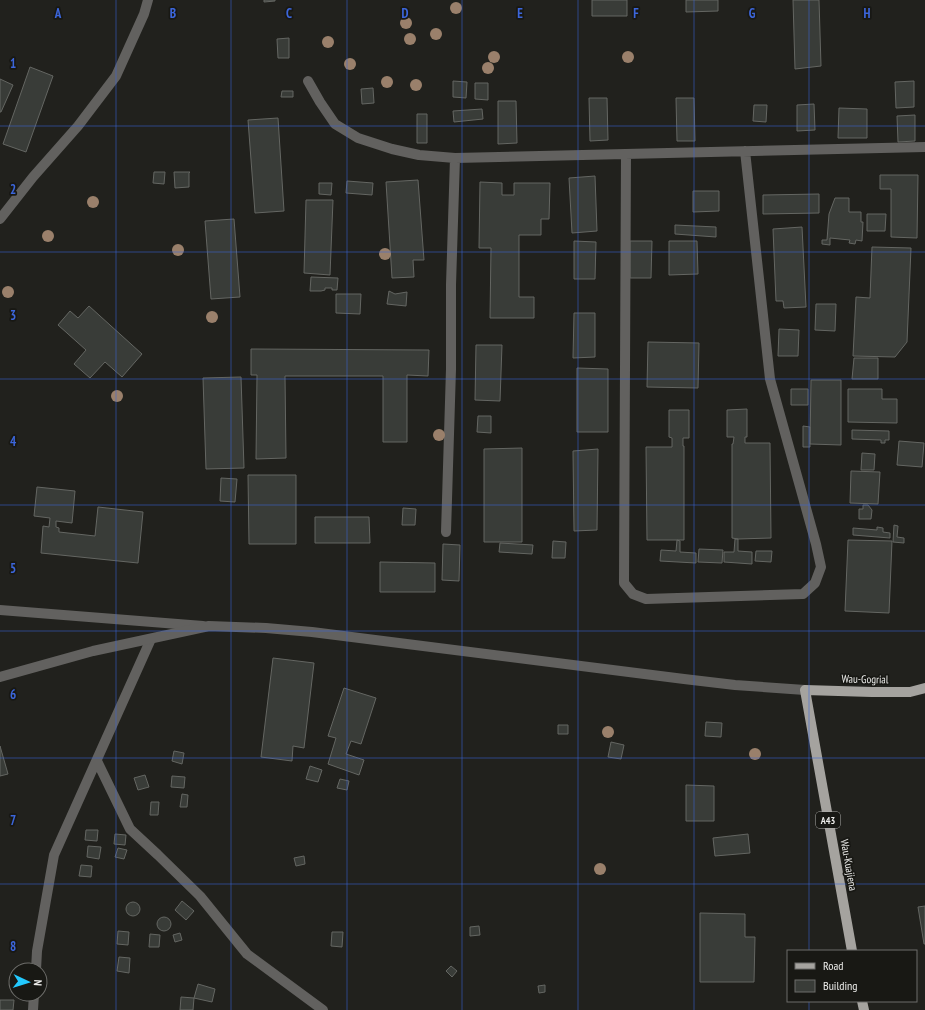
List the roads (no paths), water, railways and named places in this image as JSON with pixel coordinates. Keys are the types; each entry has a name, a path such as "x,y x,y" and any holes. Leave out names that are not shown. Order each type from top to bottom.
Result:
{"main road":[{"name":"Wau-Gogrial","path":"805,690 910,692 925,688"},
{"name":"Wau-Kuajiena","path":"805,690 852,950"}],"street":[{"path":"0,219 33,177 78,126 116,76 144,14 148,0"},
{"path":"308,81 335,124 358,138 419,156 456,158 925,147"},
{"path":"626,154 624,583 633,594 646,599 803,594 815,583 821,567 770,379 744,151"},
{"path":"446,532 451,369 451,285 456,158"},
{"path":"0,610 208,626 266,628 312,632 684,680 805,690"},
{"path":"0,677 93,651 208,626"},
{"path":"36,962 37,951 54,855 151,639"},
{"path":"97,761 130,829 200,896 247,954 323,1010"}]}
